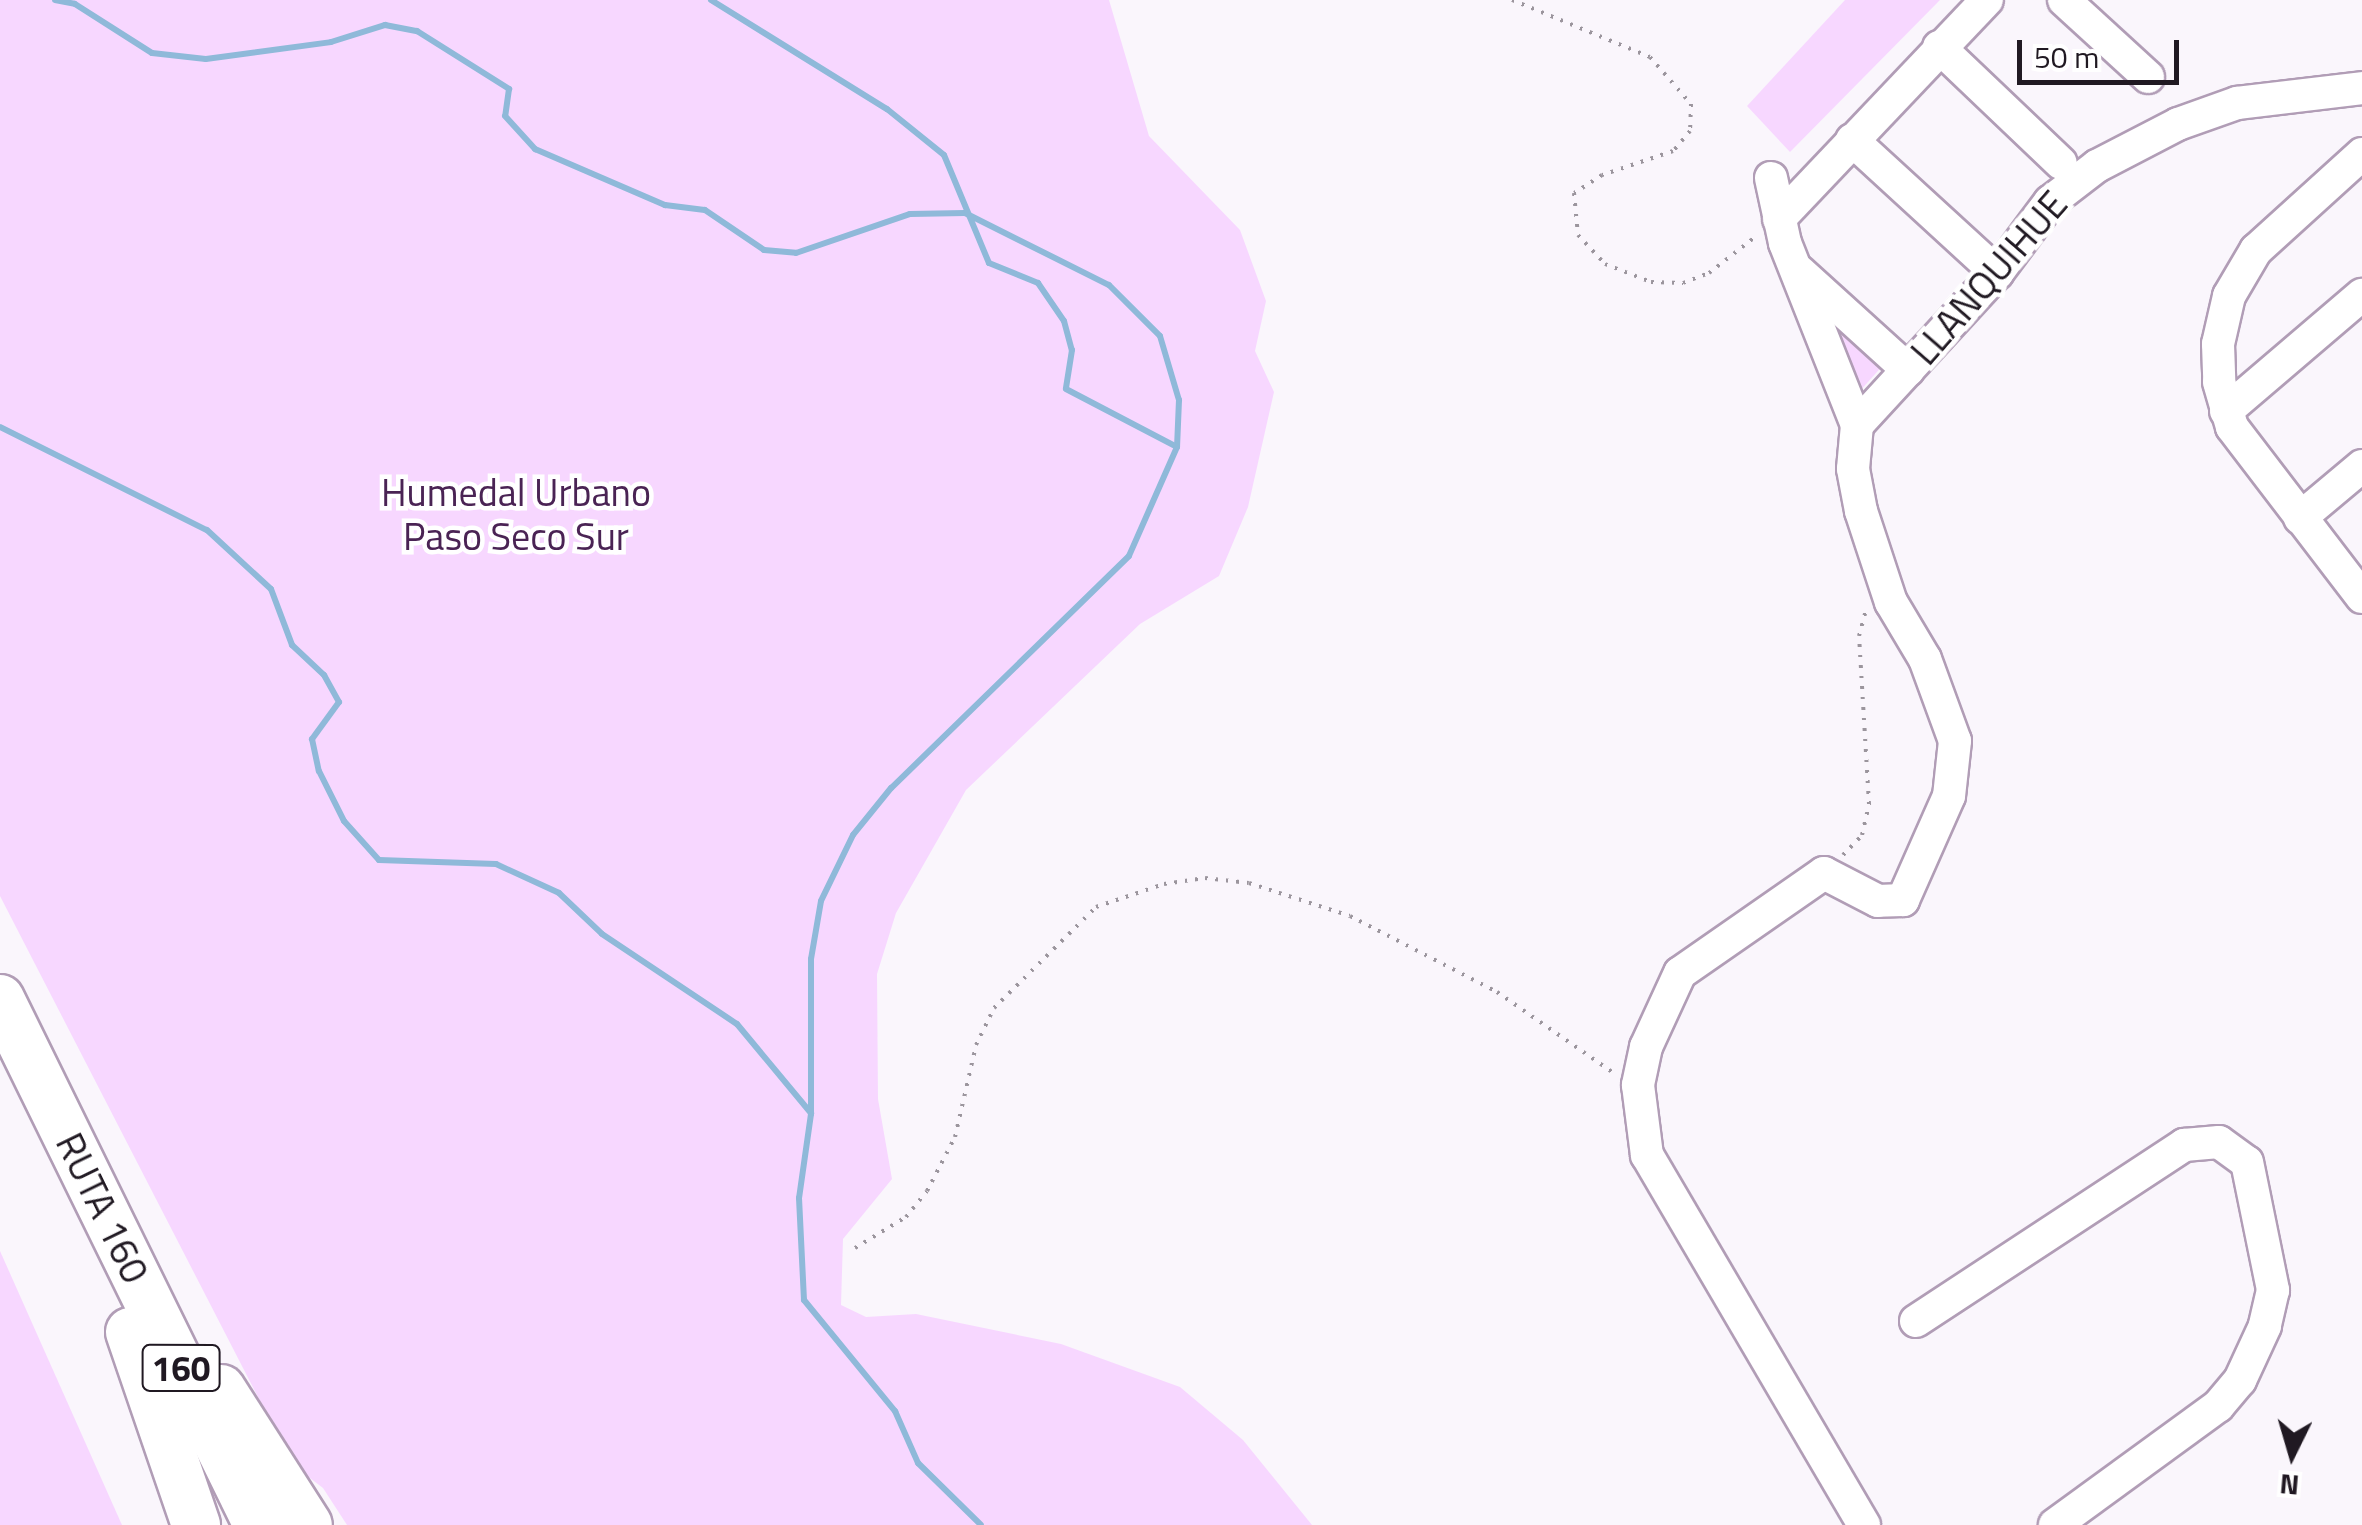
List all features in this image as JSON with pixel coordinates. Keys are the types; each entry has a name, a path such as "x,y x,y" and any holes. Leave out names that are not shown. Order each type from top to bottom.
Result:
{"highway":[{"name":"RUTA 160","path":"0,998 258,1525"},
{"name":"RUTA 160","path":"0,1066 224,1525"},
{"path":"104,1210 308,1525"},
{"path":"130,1332 196,1525"}],"street":[{"path":"1778,219 1987,0"},
{"path":"2064,0 2148,77"},
{"path":"1939,47 2061,163"},
{"name":"LLANQUIHUE","path":"1857,425 1997,272 2050,202 2133,145 2236,103 2362,88"},
{"path":"1852,140 1997,272"},
{"path":"2362,154 2270,233 2236,280 2218,344 2226,411 2241,442 2362,596"},
{"path":"1771,178 1778,219 1794,267 1857,425 1856,490 1891,602 1925,659 1956,753 1949,796 1903,900 1878,900 1824,873 1680,973 1646,1047 1638,1085 1647,1155 1864,1525"},
{"path":"1794,267 1908,370"},
{"path":"2226,411 2362,294"},
{"path":"2300,518 2362,466"},
{"path":"1916,1321 2184,1145 2220,1142 2247,1162 2274,1290 2265,1326 2240,1380 2218,1406 2055,1525"}],"path":[{"path":"1512,0 1650,57 1691,104 1690,131 1673,151 1602,174 1574,192 1578,235 1606,264 1651,282 1683,283 1709,273 1778,219"},
{"path":"1824,873 1862,836 1869,804 1868,728 1859,636 1864,614 1876,599 1891,602"},
{"path":"855,1248 906,1217 927,1191 955,1137 976,1045 994,1008 1096,907 1164,884 1205,878 1249,884 1350,916 1497,992 1595,1064 1638,1085"}],"green space":[{"name":"Humedal Urbano Paso Seco Sur","path":"0,0 1109,0 1149,136 1240,230 1266,301 1255,351 1274,392 1248,507 1219,576 1140,624 966,790 896,913 877,974 878,1099 892,1179 843,1239 841,1305 866,1317 916,1314 1061,1344 1180,1387 1243,1440 1312,1525 347,1525 323,1488 293,1465 0,896"},
{"path":"1845,0 1940,0 1790,152 1747,106"},
{"path":"1834,325 1885,363 1859,392"},
{"path":"0,1251 122,1525 0,1525"}],"waterway":[{"path":"55,0 75,4 152,53 206,59 331,42 385,25 417,31 509,89 505,116 535,149 665,205 705,210 764,250 796,253 910,214 965,213 1109,285 1160,336 1179,400 1177,447 1129,556 891,788 853,835 821,901 811,959 811,1114 799,1198 804,1300 895,1411 918,1463 981,1525"},
{"path":"711,0 887,109 944,155 989,263 1038,283 1064,321 1072,350 1066,389 1177,447"},
{"path":"0,427 207,530 271,589 292,645 324,675 339,702 312,739 319,771 344,821 379,860 496,864 559,893 602,934 737,1024 811,1113"}]}
